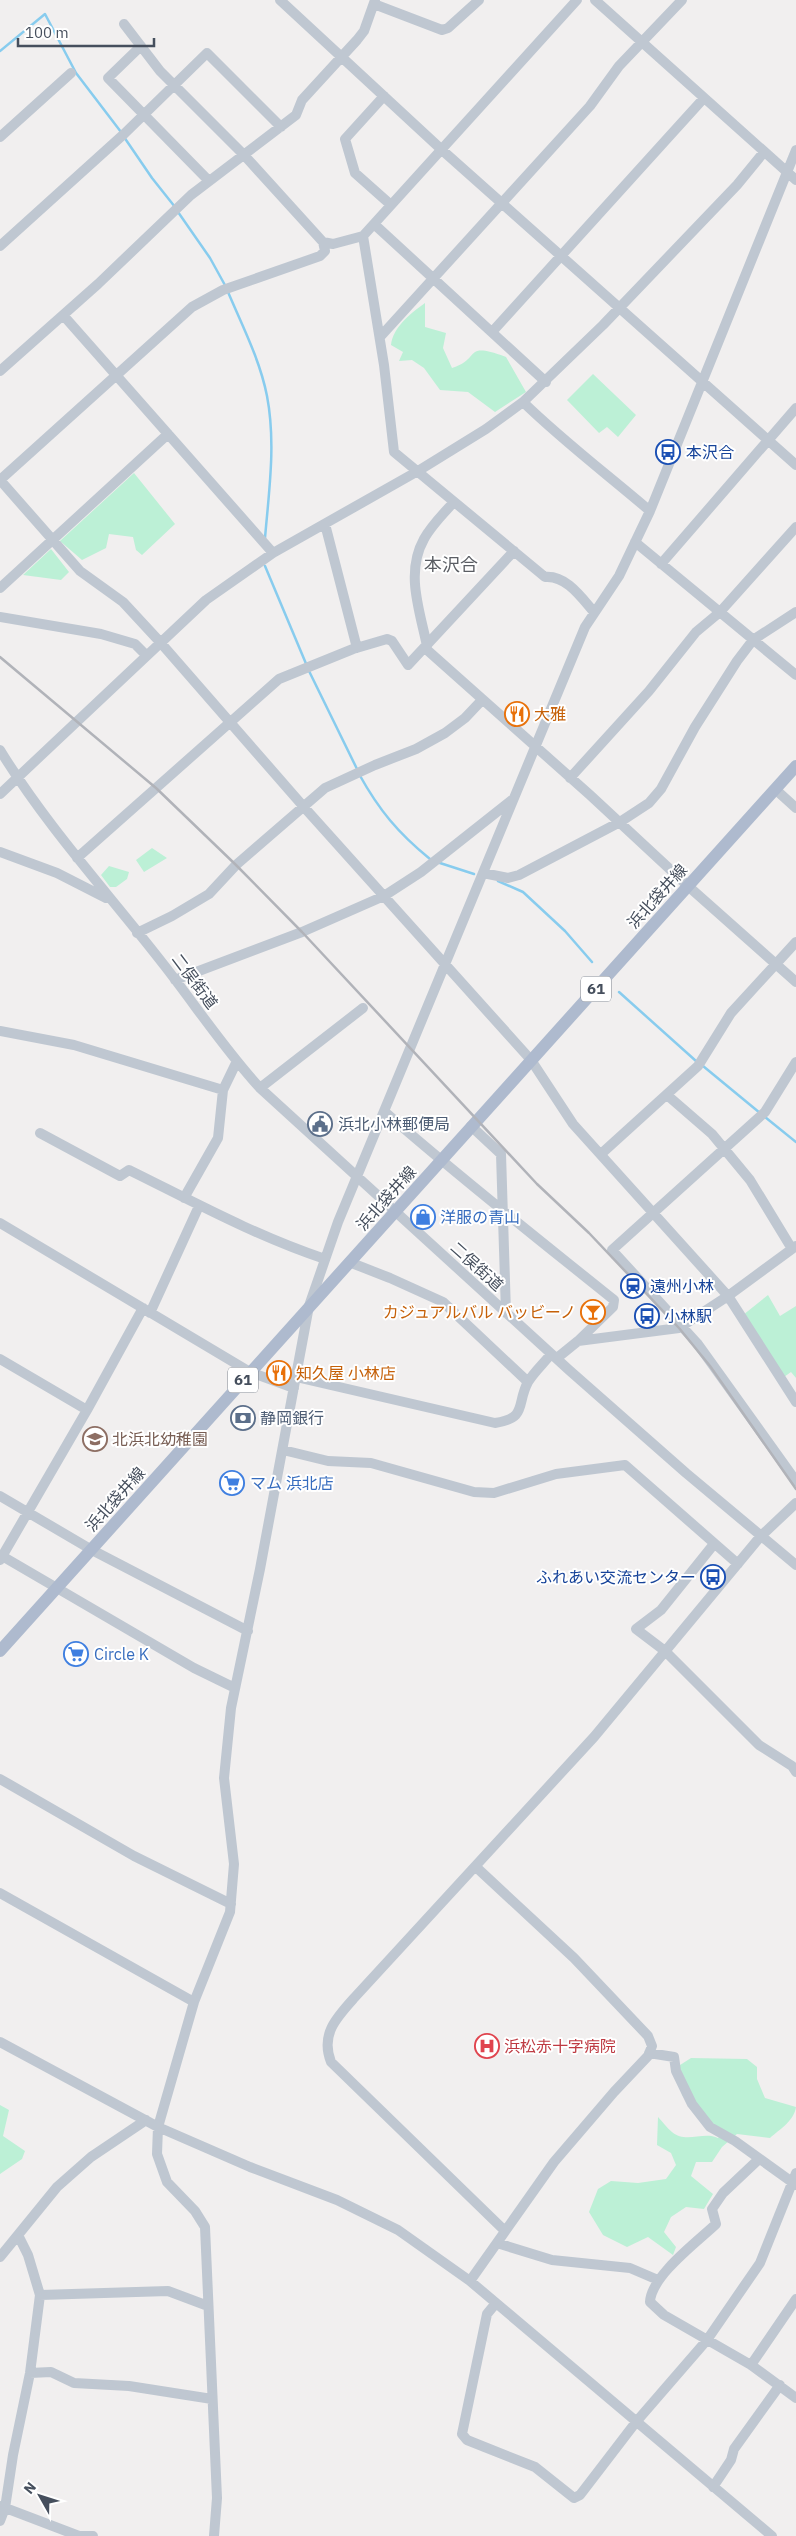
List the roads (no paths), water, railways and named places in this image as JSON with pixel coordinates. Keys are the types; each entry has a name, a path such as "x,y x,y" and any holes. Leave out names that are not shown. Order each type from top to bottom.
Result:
{"main road":[{"name":"浜北袋井線","path":"0,1651 796,766"}],"street":[{"path":"280,0 442,150 503,202 796,465"},
{"path":"0,371 209,181 296,115 302,100 364,31 374,2 442,30 448,28 479,0"},
{"path":"323,242 333,244 363,236 577,0"},
{"path":"595,0 796,180"},
{"path":"380,337 590,106 619,66 682,0"},
{"path":"124,24 160,71 244,155 323,242 325,250 320,256 226,289 192,307 0,480 80,571 123,602 160,642 445,966 531,1060 573,1124 728,1296 796,1402"},
{"path":"141,46 108,78 209,181"},
{"path":"0,246 144,116 207,53 281,126"},
{"path":"0,137 71,73"},
{"path":"384,96 345,140 355,173 391,205"},
{"path":"492,332 704,98"},
{"path":"214,2536 217,2498 204,2226 195,2211 167,2182 157,2154 158,2127 194,2002 226,1925 232,1904 234,1864 224,1778 231,1708 248,1631 310,1306 325,1259 585,627 619,576 650,511 796,150"},
{"path":"0,794 78,722 146,654 206,600 272,554 418,471 486,429 523,402 546,382 620,307 737,185 764,152"},
{"path":"374,224 546,382"},
{"path":"363,236 380,337 394,452 453,503 514,550 545,577 556,576 562,580 594,612"},
{"path":"63,315 272,554"},
{"path":"523,402 549,427 650,511"},
{"path":"661,564 796,408"},
{"path":"0,588 168,434"},
{"path":"453,503 425,538 418,552 414,573 426,647 482,700 536,746 688,886 796,982"},
{"path":"325,524 357,648"},
{"path":"570,778 650,691 696,632 720,612 796,527"},
{"path":"635,542 796,675"},
{"path":"77,858 279,679 357,648 386,639 392,641 408,666 514,550"},
{"path":"483,873 508,878 519,876 620,822 650,803 661,789 729,672 754,640 796,612"},
{"path":"0,617 101,634 135,644 146,654"},
{"path":"137,933 172,916 209,894 236,865 325,788 416,749 445,733 465,718 482,700"},
{"name":"二俣街道","path":"0,750 17,777 77,858 260,1088 554,1356 760,1537 796,1565"},
{"path":"775,789 796,808"},
{"path":"175,980 302,932 384,896 421,872 513,800"},
{"path":"0,852 58,873 109,899"},
{"path":"601,1154 700,1064 731,1013 796,942"},
{"path":"260,1088 362,1008"},
{"path":"0,1031 74,1045 223,1090"},
{"path":"184,1198 218,1138 223,1090 237,1061"},
{"path":"796,1062 763,1115 612,1250 682,1326 741,1403 796,1481"},
{"path":"578,1341 617,1334 668,1331 682,1326 728,1296 794,1247 750,1180 712,1134 667,1095"},
{"path":"296,1377 495,1423 514,1418 519,1411 528,1382 554,1356 578,1341 613,1307 614,1300 542,1244 504,1210 440,1161 385,1112"},
{"path":"471,1126 501,1154 506,1313"},
{"path":"40,1133 120,1176 129,1170 199,1206 276,1242 325,1259"},
{"path":"199,1206 147,1311 1,1558 194,1668 236,1688"},
{"path":"0,1223 250,1372 294,1388"},
{"path":"349,1262 443,1302 528,1382"},
{"path":"0,1359 87,1410"},
{"path":"283,1450 328,1461 371,1463 474,1492 494,1492 556,1474 625,1466 738,1564"},
{"path":"0,1496 92,1550 248,1631"},
{"path":"505,2231 330,2062 326,2046 327,2038 335,2020 594,1737 760,1537 796,1503"},
{"path":"714,1544 661,1610 636,1629 665,1651 759,1745 792,1766 796,1772"},
{"path":"0,1779 134,1856 232,1904"},
{"path":"470,2281 560,2155 649,2054 652,2046 648,2036 574,1958 476,1867"},
{"path":"0,1893 194,2002"},
{"path":"0,2042 158,2127 368,2214 398,2230 470,2281 772,2536"},
{"path":"649,2054 674,2057 676,2071 692,2104 710,2127 735,2141 794,2184"},
{"path":"1,2255 57,2187 91,2157 146,2120"},
{"path":"759,2159 723,2193 712,2209 716,2224 658,2280 651,2292 650,2302 654,2307 751,2365 796,2398"},
{"path":"496,2303 487,2314 462,2434 467,2440 535,2467 574,2498 580,2495 636,2422 707,2340 760,2263 794,2184 796,2173"},
{"path":"0,2521 30,2373 40,2296 28,2255 18,2235"},
{"path":"497,2243 552,2260 630,2268 658,2280"},
{"path":"40,2296 168,2291 208,2306"},
{"path":"751,2365 796,2298"},
{"path":"30,2373 51,2372 74,2383 129,2386 212,2399"},
{"path":"713,2486 731,2460 734,2449 780,2385"},
{"path":"3,2507 79,2536 93,2536"}],"waterway":[{"path":"0,51 45,14 76,73 121,132"},
{"path":"124,137 152,178 175,207"},
{"path":"178,212 210,258 226,287"},
{"path":"228,292 260,369 270,414 271,467 265,538"},
{"path":"265,566 307,666"},
{"path":"309,671 357,769"},
{"path":"359,774 374,799 390,820 408,840 430,859"},
{"path":"440,863 474,874"},
{"path":"498,881 523,892 565,931 592,962"},
{"path":"619,992 696,1061"},
{"path":"703,1066 760,1113"},
{"path":"765,1117 796,1142"}],"railway":[{"path":"0,657 156,788 302,932 537,1184 589,1233 679,1328 710,1366 796,1489"}],"place":[{"name":"本沢合","path":"668,452"},
{"name":"大雅","path":"517,714"},
{"name":"浜北小林郵便局","path":"320,1124"},
{"name":"洋服の青山","path":"423,1217"},
{"name":"遠州小林","path":"633,1286"},
{"name":"カジュアルバル バッビーノ","path":"593,1312"},
{"name":"小林駅","path":"647,1316"},
{"name":"知久屋 小林店","path":"279,1373"},
{"name":"静岡銀行","path":"243,1418"},
{"name":"北浜北幼稚園","path":"95,1439"},
{"name":"マム 浜北店","path":"232,1483"},
{"name":"ふれあい交流センター","path":"713,1577"},
{"name":"Circle K","path":"76,1654"},
{"name":"浜松赤十字病院","path":"487,2046"}],"district":[{"name":"本沢合","path":"451,565"}]}
